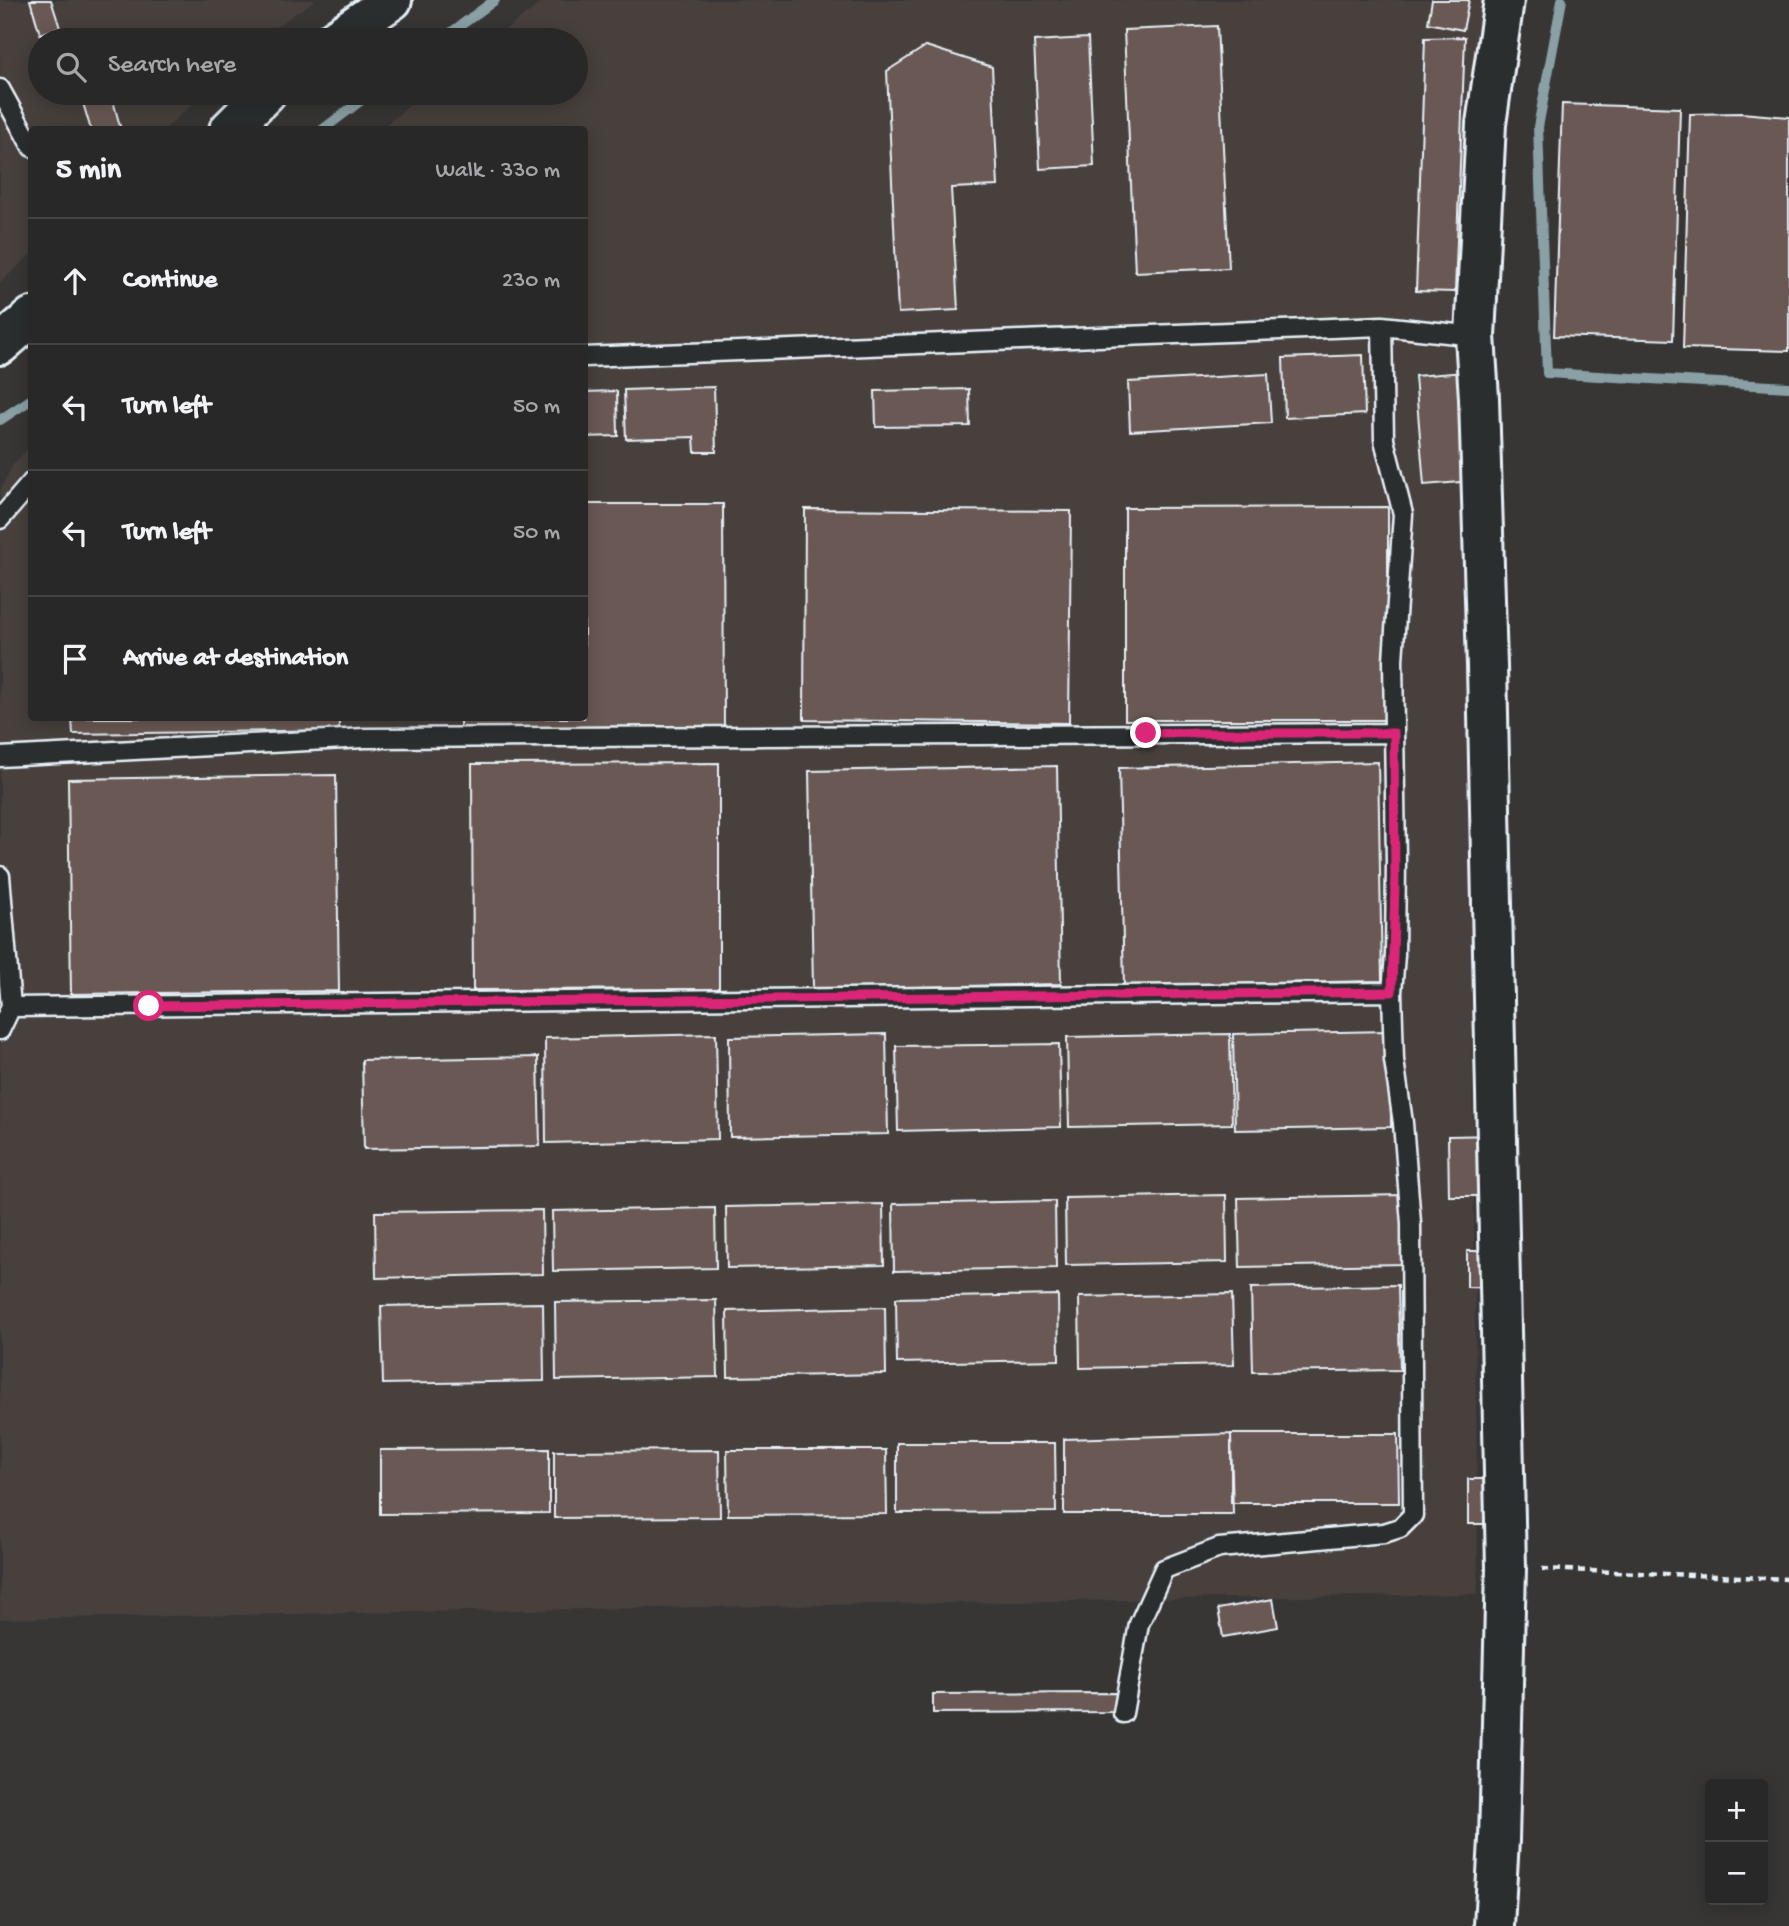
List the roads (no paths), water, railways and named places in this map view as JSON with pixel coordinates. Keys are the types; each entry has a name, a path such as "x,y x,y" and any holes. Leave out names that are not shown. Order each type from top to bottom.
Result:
{"street":[{"path":"351,28 392,0"},
{"path":"1494,1926 1499,1840 1506,1568 1487,666 1475,336 1486,124 1504,0"},
{"path":"233,126 254,105"},
{"path":"0,345 28,320"}],"lane":[{"path":"0,89 28,140"},
{"path":"588,357 1382,326 1475,336"},
{"path":"1123,1713 1139,1624 1164,1569 1219,1548 1384,1532 1400,1528 1413,1515 1411,1223 1403,1123 1394,1060 1392,992 1395,887 1394,660 1403,514 1384,440 1382,326"},
{"path":"0,519 28,487"},
{"path":"0,757 365,738 1394,733"},
{"path":"0,876 11,1007 0,1030"},
{"path":"11,1007 1392,992"}],"waterway":[{"path":"457,28 495,0"},
{"path":"1562,0 1538,127 1547,373 1789,387"},
{"path":"327,126 355,105"},
{"path":"0,420 28,402"}]}
